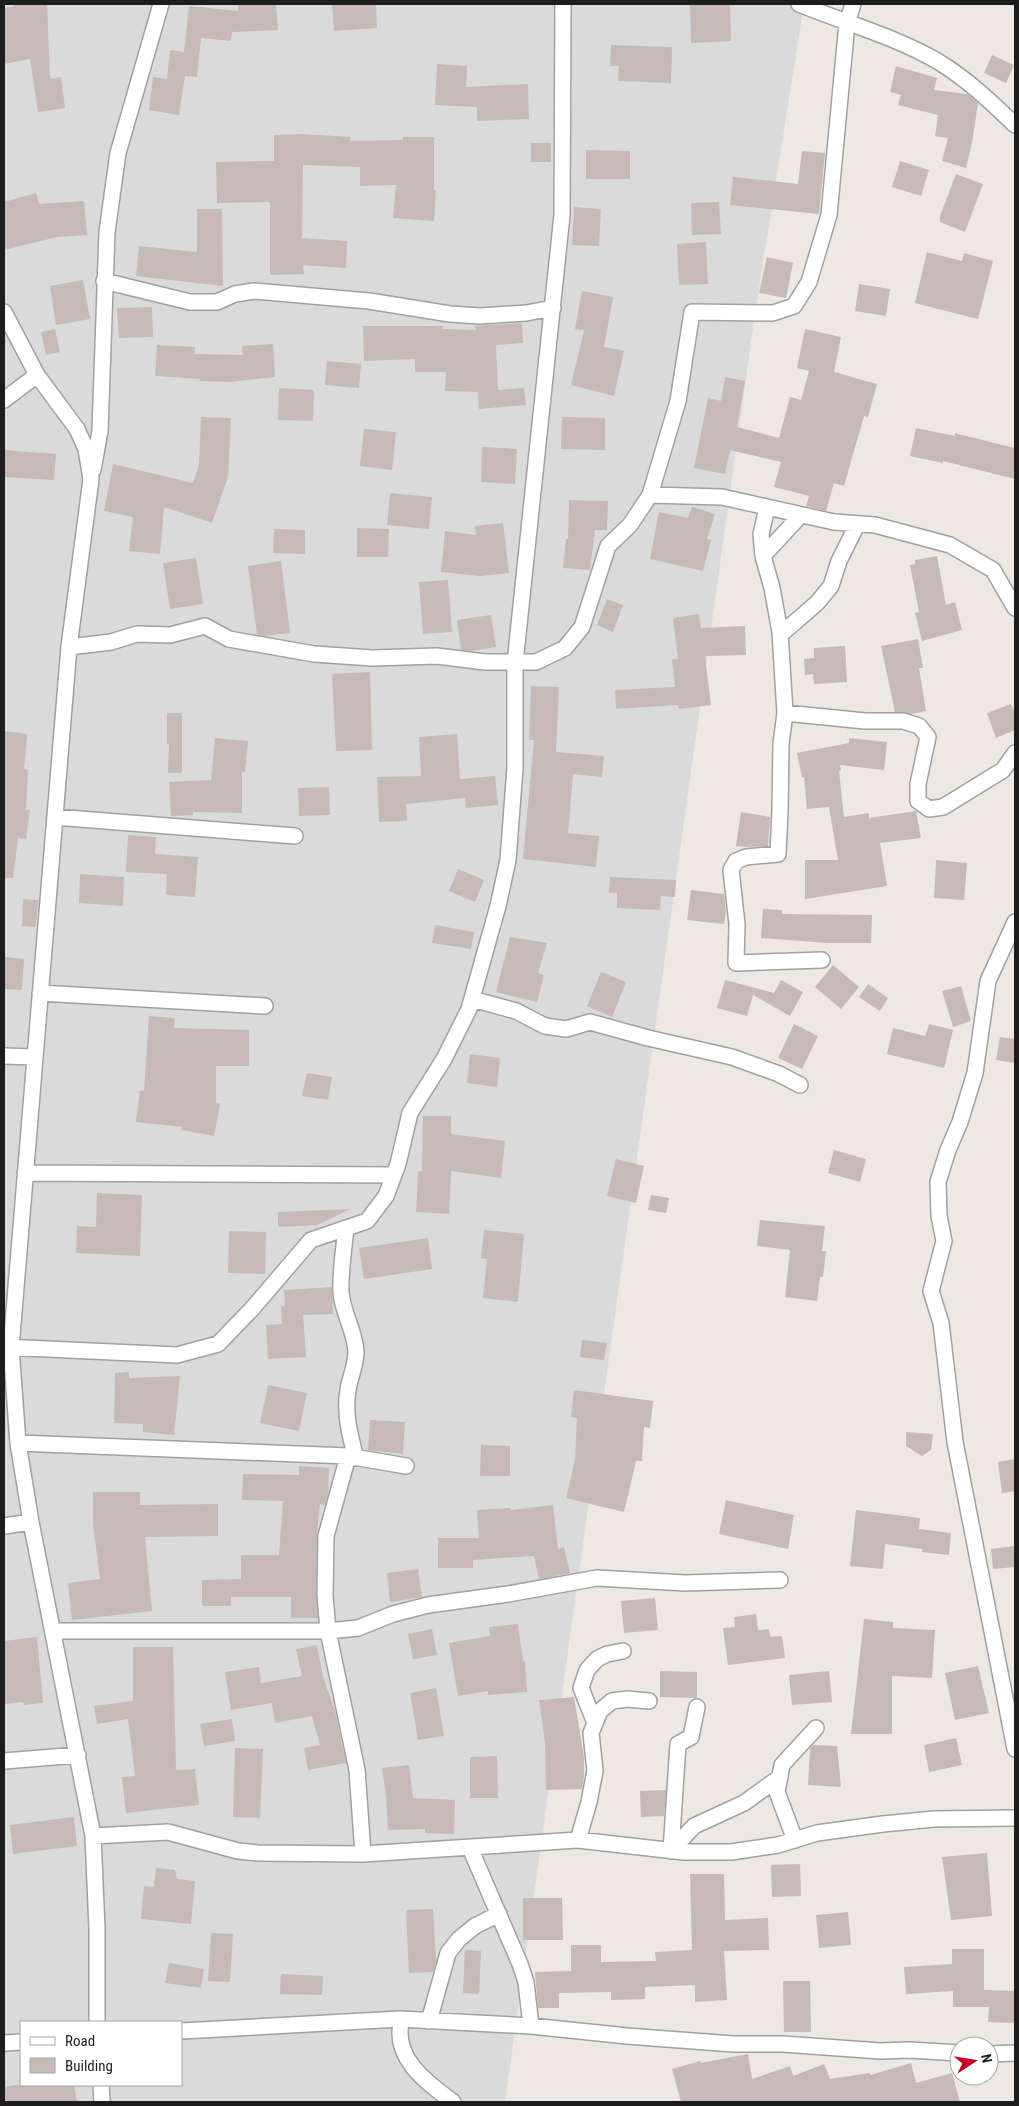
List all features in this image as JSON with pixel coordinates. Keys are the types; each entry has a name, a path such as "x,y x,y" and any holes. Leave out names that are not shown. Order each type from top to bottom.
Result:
{"street":[{"path":"97,2021 97,1928 93,1836 31,1522 18,1443 7,1348 25,1172 69,647 91,479 100,430 107,232 118,153 161,4"},
{"path":"7,1348 177,1355 218,1344 251,1310 311,1240 367,1220 386,1196 394,1176 410,1113 444,1059 469,1009 498,906 508,860 515,768 515,662 562,215 563,4"},
{"path":"799,4 903,44 940,63 980,91 1015,125"},
{"path":"69,647 111,642 137,634 170,635 205,626 229,639 314,654 372,658 437,656 485,662 536,662 565,648 582,627 608,546 630,525 650,495 678,401 692,312 773,313 794,306 810,282 829,215 847,23 852,4"},
{"path":"104,281 190,302 217,302 235,294 254,291 370,301 450,314 480,316 513,315 553,308"},
{"path":"4,312 37,375 77,429 86,449 91,479"},
{"path":"4,400 37,375"},
{"path":"650,495 722,498 834,522 875,526 950,545 993,570 1015,608"},
{"path":"767,508 761,534 780,635 786,713 781,744 778,854 746,857 736,861 731,870 737,924 736,963 822,960"},
{"path":"764,556 801,515"},
{"path":"780,635 817,603 831,586 839,561 857,525"},
{"path":"786,713 865,721 903,722 919,726 928,736 918,784 918,801 928,809 943,807 1004,770 1015,753"},
{"path":"55,817 295,836"},
{"path":"1015,922 988,981 975,1073 960,1122 948,1150 938,1182 939,1216 944,1241 931,1291 941,1323 955,1442 1015,1749"},
{"path":"40,993 265,1006"},
{"path":"472,999 516,1011 545,1026 566,1029 590,1022 648,1038 732,1057 779,1074 800,1085"},
{"path":"4,1056 35,1058"},
{"path":"25,1172 394,1176"},
{"path":"346,1228 342,1293 346,1314 354,1335 356,1354 346,1409 352,1457 326,1536 325,1595 328,1631 357,1770 363,1854"},
{"path":"18,1443 352,1457 406,1466"},
{"path":"4,1526 31,1522"},
{"path":"53,1631 328,1631 358,1628 393,1614 428,1605 508,1594 597,1578 685,1583 780,1580"},
{"path":"595,1723 581,1688 587,1670 597,1659 607,1654 624,1650"},
{"path":"578,1840 589,1802 595,1771 591,1733 600,1711 612,1701 627,1699 650,1701"},
{"path":"671,1851 678,1744 691,1737 697,1707"},
{"path":"795,1840 776,1792 782,1766 816,1728"},
{"path":"4,1761 78,1755"},
{"path":"671,1851 694,1826 744,1803 780,1777"},
{"path":"93,1836 168,1832 238,1851 363,1854 578,1840 671,1851 731,1852 778,1845 817,1833 883,1824 934,1819 1015,1818"},
{"path":"470,1848 520,1964 526,1982 531,2026"},
{"path":"430,2021 448,1953 459,1939 475,1926 499,1914"},
{"path":"402,2019 398,2033 402,2050 414,2069 432,2087 453,2102"},
{"path":"182,2031 402,2019 531,2026 733,2044 783,2044 880,2051 910,2050 949,2052"},
{"path":"4,2044 20,2042"},
{"path":"999,2054 1015,2053"},
{"path":"101,2086 102,2102"}],"shaded area":[{"path":"4,4 804,4 755,314 505,2102 4,2102"}],"building":[{"path":"13,4 47,4 50,79 61,77 65,108 38,112 30,59 4,64 4,8 13,7"},
{"path":"238,4 276,4 278,30 232,32 231,41 201,38 197,77 185,76 179,115 149,110 153,77 167,79 170,50 184,52 189,6 238,11"},
{"path":"332,4 376,4 377,28 334,31"},
{"path":"690,4 730,4 731,41 691,43"},
{"path":"611,45 672,47 671,83 618,81 619,66 610,66"},
{"path":"992,55 1014,65 1006,83 984,73"},
{"path":"437,64 467,66 466,87 528,84 529,119 477,121 477,107 435,105"},
{"path":"896,66 937,78 934,90 967,94 978,103 966,168 942,161 948,138 935,136 938,115 898,105 901,95 890,92"},
{"path":"303,134 351,137 350,141 403,140 403,137 434,137 434,190 436,190 434,221 393,218 396,185 360,186 360,167 303,165 302,238 347,241 346,268 303,265 304,274 270,275 270,202 217,203 216,162 274,161 274,135"},
{"path":"531,143 551,143 551,162 531,162"},
{"path":"586,150 630,151 630,179 586,179"},
{"path":"802,151 825,153 819,214 730,205 733,177 798,184"},
{"path":"900,161 929,170 921,196 892,187"},
{"path":"956,174 983,184 965,232 940,222 940,216"},
{"path":"36,193 39,204 84,201 87,235 57,237 4,250 4,202"},
{"path":"719,202 721,234 692,235 691,203"},
{"path":"574,207 601,209 599,246 572,245"},
{"path":"197,209 222,209 223,286 136,276 139,246 197,252"},
{"path":"706,242 708,284 679,285 677,244"},
{"path":"927,252 962,261 964,253 993,261 978,319 915,303"},
{"path":"767,257 793,263 786,298 759,293"},
{"path":"83,280 90,319 56,325 50,286"},
{"path":"859,284 890,289 886,316 855,311"},
{"path":"582,291 613,297 604,347 624,351 614,396 571,385 584,330 575,329"},
{"path":"152,307 153,337 119,338 117,308"},
{"path":"522,323 523,343 496,345 498,390 524,388 526,405 479,409 478,392 445,391 446,372 415,372 415,359 364,361 363,326 443,326 443,329 476,330 475,326"},
{"path":"55,329 60,352 46,355 41,332"},
{"path":"805,329 841,337 834,372 877,384 868,417 864,416 844,486 834,483 826,511 806,506 809,496 774,487 781,462 730,450 725,474 694,468 708,398 721,401 725,377 745,381 737,427 779,438 790,397 801,400 809,371 797,368"},
{"path":"273,344 275,377 229,382 155,376 157,345 195,347 194,354 243,355 242,346"},
{"path":"327,361 361,364 359,388 325,385"},
{"path":"279,388 314,390 313,421 278,420"},
{"path":"201,417 231,418 228,477 212,523 164,507 160,554 129,551 133,517 104,511 113,464 193,483 199,465"},
{"path":"562,417 605,418 605,450 561,449"},
{"path":"916,428 955,436 955,433 1015,448 1015,479 943,461 943,463 910,456"},
{"path":"364,429 396,432 392,470 360,466"},
{"path":"482,447 517,449 515,484 481,482"},
{"path":"4,450 56,454 54,480 4,477"},
{"path":"390,493 432,497 429,529 387,525"},
{"path":"569,500 608,501 607,530 595,530 590,570 563,568 566,539 568,539"},
{"path":"692,507 715,514 707,539 711,540 703,571 650,559 659,512 688,518"},
{"path":"503,523 509,573 480,576 441,572 445,531 476,535 475,526"},
{"path":"357,528 389,529 388,557 357,557"},
{"path":"274,529 305,530 305,554 273,553"},
{"path":"937,556 946,605 955,602 962,630 922,641 915,613 919,612 910,565 915,564 915,560"},
{"path":"196,558 203,604 170,609 163,563"},
{"path":"281,561 290,633 264,636 257,634 248,566"},
{"path":"448,580 452,632 423,634 419,582"},
{"path":"607,599 623,605 613,632 597,625"},
{"path":"699,614 701,628 745,626 746,655 705,656 711,705 679,709 678,705 616,709 615,690 675,687 672,659 678,659 673,618"},
{"path":"491,615 496,647 470,651 461,650 457,620"},
{"path":"918,639 923,668 919,668 926,711 911,714 895,712 881,646"},
{"path":"845,646 847,682 814,684 813,674 805,675 804,659 814,658 814,648"},
{"path":"370,672 372,750 336,751 332,674"},
{"path":"531,686 559,687 556,752 604,756 602,777 573,774 568,833 599,836 596,867 523,859 534,740 529,740"},
{"path":"1011,704 1015,713 1015,730 996,738 987,713"},
{"path":"167,713 182,713 182,773 168,773"},
{"path":"4,731 27,734 24,769 28,770 26,810 30,810 26,839 18,838 13,878 4,878"},
{"path":"457,734 460,779 495,776 498,805 466,808 465,798 406,804 407,821 379,822 377,777 421,776 419,737"},
{"path":"215,738 248,741 245,772 242,772 242,813 193,812 193,815 171,816 169,782 211,780"},
{"path":"849,738 887,742 884,770 840,765 844,817 869,813 869,818 916,811 921,838 880,843 887,886 805,899 805,860 838,860 829,807 807,809 804,777 802,777 797,753 849,743"},
{"path":"329,787 330,815 299,816 298,788"},
{"path":"741,812 770,817 768,846 736,846"},
{"path":"128,835 156,837 155,854 198,857 195,897 166,895 167,874 126,872"},
{"path":"936,860 967,863 964,900 934,898"},
{"path":"458,869 484,880 475,902 449,891"},
{"path":"80,874 124,877 123,906 79,903"},
{"path":"610,877 676,880 675,897 661,896 660,910 617,908 617,893 609,893"},
{"path":"691,890 724,894 726,911 724,924 687,920"},
{"path":"23,899 38,900 36,927 22,926"},
{"path":"763,909 782,910 782,914 872,915 871,943 827,943 761,938"},
{"path":"435,925 474,932 471,949 432,943"},
{"path":"510,937 547,943 538,973 544,975 537,1002 496,992"},
{"path":"4,957 24,959 22,990 4,989"},
{"path":"833,965 859,987 841,1009 815,987"},
{"path":"601,972 626,982 612,1017 587,1006"},
{"path":"725,980 774,993 781,980 803,992 790,1016 753,995 747,1016 717,1008"},
{"path":"868,984 888,998 880,1011 859,997"},
{"path":"961,986 971,1021 953,1027 942,991"},
{"path":"149,1016 175,1018 174,1028 249,1030 249,1066 216,1066 216,1103 220,1104 214,1136 181,1130 182,1127 136,1122 140,1090 144,1091"},
{"path":"794,1024 818,1036 802,1069 778,1058"},
{"path":"929,1024 953,1030 944,1068 887,1054 893,1028 925,1036"},
{"path":"1000,1037 1015,1039 1015,1063 996,1060"},
{"path":"470,1054 500,1058 497,1087 467,1083"},
{"path":"307,1073 332,1077 328,1100 302,1096"},
{"path":"423,1116 451,1116 451,1134 505,1141 501,1178 451,1171 449,1214 416,1212 418,1171 422,1171"},
{"path":"834,1150 866,1159 860,1182 828,1173"},
{"path":"616,1159 644,1166 636,1203 607,1196"},
{"path":"97,1193 142,1195 140,1256 76,1253 77,1226 96,1227"},
{"path":"651,1195 669,1198 666,1213 648,1210"},
{"path":"351,1209 317,1225 278,1227 278,1212"},
{"path":"760,1220 825,1226 822,1251 826,1251 823,1277 820,1277 817,1301 785,1297 790,1250 757,1246"},
{"path":"484,1230 524,1234 518,1302 483,1298 487,1259 481,1258"},
{"path":"229,1231 266,1232 265,1274 228,1273"},
{"path":"428,1238 432,1269 364,1279 359,1248"},
{"path":"332,1287 333,1314 303,1315 306,1357 268,1359 266,1325 282,1324 281,1306 285,1306 284,1290"},
{"path":"582,1340 607,1343 604,1360 580,1357"},
{"path":"129,1372 129,1378 180,1376 174,1435 143,1432 143,1424 114,1423 115,1373"},
{"path":"268,1385 307,1393 299,1431 260,1423"},
{"path":"574,1390 653,1401 650,1428 644,1427 642,1461 636,1461 624,1512 566,1498 575,1460 577,1418 571,1417"},
{"path":"370,1420 405,1422 403,1454 368,1450"},
{"path":"906,1432 933,1434 931,1450 922,1456 906,1446"},
{"path":"481,1445 510,1446 510,1476 480,1476"},
{"path":"1015,1459 1015,1491 1002,1493 998,1462"},
{"path":"299,1466 329,1468 328,1495 325,1505 320,1504 317,1536 316,1595 318,1618 291,1618 291,1597 231,1597 231,1606 202,1606 202,1580 241,1579 241,1555 279,1555 283,1501 242,1500 243,1474 299,1475"},
{"path":"93,1492 140,1492 140,1505 218,1504 218,1536 145,1537 152,1611 72,1620 68,1583 100,1579 93,1524"},
{"path":"726,1500 794,1515 788,1549 719,1534"},
{"path":"553,1505 558,1549 564,1547 570,1573 539,1579 534,1556 473,1560 473,1568 438,1568 438,1538 479,1538 477,1510 510,1508 511,1510"},
{"path":"856,1510 920,1518 919,1529 951,1533 949,1555 922,1552 922,1549 885,1544 883,1569 850,1566"},
{"path":"1015,1546 1015,1567 993,1569 991,1549"},
{"path":"418,1569 422,1597 390,1602 387,1573"},
{"path":"655,1598 658,1630 624,1633 621,1601"},
{"path":"756,1614 758,1630 769,1629 770,1637 782,1636 785,1658 728,1665 723,1628 735,1627 734,1617"},
{"path":"864,1619 893,1622 893,1628 935,1630 932,1678 892,1676 892,1734 851,1734"},
{"path":"518,1624 523,1661 525,1661 527,1692 488,1695 488,1691 458,1696 449,1643 490,1636 489,1627"},
{"path":"432,1629 437,1655 413,1659 408,1634"},
{"path":"37,1637 43,1703 24,1705 23,1702 4,1704 4,1641"},
{"path":"317,1645 323,1677 335,1711 346,1763 308,1770 304,1748 320,1745 312,1716 275,1723 272,1703 231,1710 225,1672 259,1667 261,1683 302,1676 296,1649"},
{"path":"133,1647 173,1647 176,1770 195,1769 199,1805 126,1813 122,1777 135,1776 128,1719 97,1724 94,1706 133,1701"},
{"path":"978,1666 989,1713 955,1720 945,1673"},
{"path":"660,1671 697,1672 697,1698 660,1697"},
{"path":"829,1671 832,1702 792,1705 789,1675"},
{"path":"436,1688 444,1736 418,1740 410,1693"},
{"path":"574,1697 584,1757 582,1789 546,1790 545,1742 539,1700"},
{"path":"232,1719 235,1741 204,1746 200,1724"},
{"path":"956,1738 962,1765 929,1772 924,1745"},
{"path":"813,1745 837,1746 841,1787 808,1785 810,1748"},
{"path":"235,1748 263,1749 260,1818 233,1817"},
{"path":"497,1756 498,1798 470,1798 470,1757"},
{"path":"409,1765 413,1798 455,1800 454,1834 425,1833 425,1829 388,1830 382,1768"},
{"path":"666,1790 664,1816 641,1817 640,1791"},
{"path":"74,1817 77,1846 13,1854 10,1825"},
{"path":"987,1853 992,1916 951,1920 942,1857"},
{"path":"800,1864 801,1896 772,1897 771,1865"},
{"path":"156,1868 175,1870 177,1879 195,1881 191,1924 141,1919 144,1886 154,1887"},
{"path":"690,1874 724,1874 725,1920 768,1918 769,1950 724,1951 727,2000 695,2002 695,1985 645,1987 645,1999 611,2000 611,1992 559,1993 559,2008 538,2008 535,1972 571,1971 571,1945 601,1945 601,1962 656,1961 655,1952 692,1950"},
{"path":"523,1898 562,1898 563,1940 523,1940"},
{"path":"433,1909 436,1962 433,1972 409,1973 406,1910"},
{"path":"848,1912 851,1945 819,1948 816,1915"},
{"path":"211,1933 233,1934 230,1982 208,1981"},
{"path":"952,1949 984,1949 984,1990 1015,1991 1015,2023 988,2022 989,2007 953,2007 953,1991 906,1994 904,1967 952,1964"},
{"path":"465,1950 481,1951 479,1994 463,1993"},
{"path":"169,1963 204,1969 201,1988 165,1983"},
{"path":"281,1974 323,1976 322,1995 280,1994"},
{"path":"783,1981 810,1981 811,2032 784,2032"},
{"path":"748,2054 752,2079 790,2066 793,2076 824,2064 830,2079 870,2073 870,2075 911,2063 916,2083 949,2074 949,2086 956,2086 960,2102 681,2102 672,2069 700,2061 701,2063"},
{"path":"16,2085 74,2086 77,2102 4,2102 4,2087"}]}
